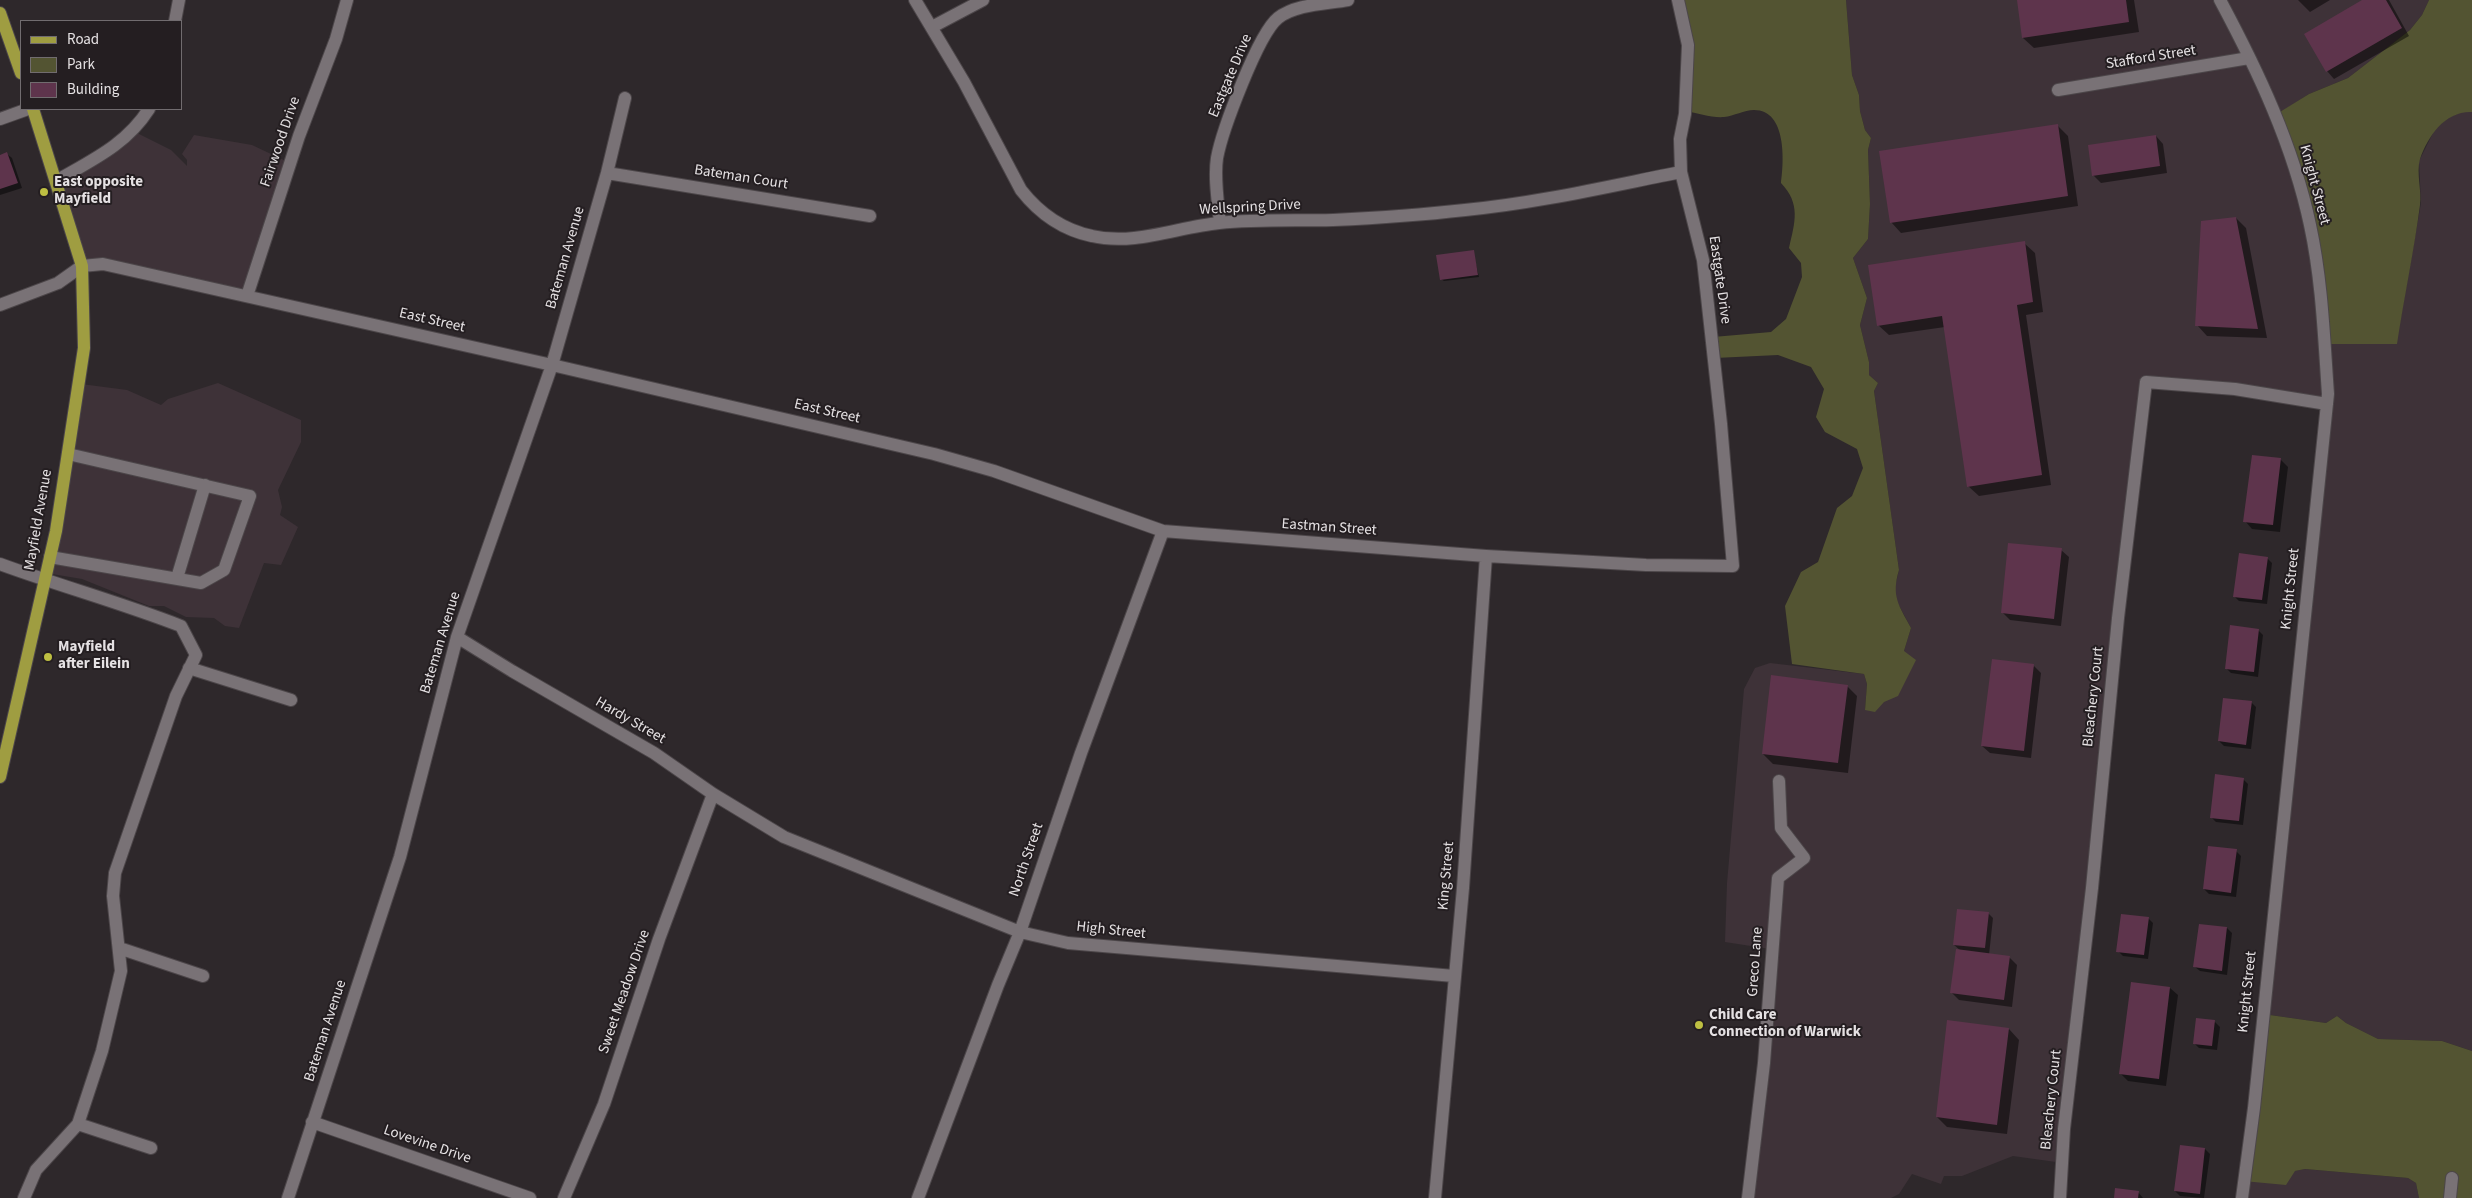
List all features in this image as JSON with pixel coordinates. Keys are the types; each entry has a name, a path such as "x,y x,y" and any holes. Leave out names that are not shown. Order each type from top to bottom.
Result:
{"main road":[{"path":"0,13 20,70"},
{"path":"33,110 82,266"},
{"name":"Mayfield Avenue","path":"0,775 50,557 68,454 84,348 82,266"}],"street":[{"path":"175,20 179,0"},
{"name":"Fairwood Drive","path":"247,296 299,136 336,39 347,0"},
{"name":"Wellspring Drive","path":"915,0 964,82 1021,190 1032,204 1048,216 1066,227 1092,236 1118,240 1220,223 1334,220 1466,210 1562,195 1681,172"},
{"path":"932,27 983,0"},
{"name":"Eastgate Drive","path":"1220,223 1217,158 1229,119 1262,40 1278,18 1297,9 1348,0"},
{"name":"Eastgate Drive","path":"1678,0 1688,45 1686,114 1680,140 1681,172 1703,260 1734,566"},
{"name":"Knight Street","path":"2220,0 2277,116 2296,174 2310,226 2322,320 2327,404 2254,1108 2242,1198"},
{"name":"Stafford Street","path":"2058,90 2248,58"},
{"name":"Bateman Avenue","path":"288,1198 400,856 457,637 552,365 608,173 625,98"},
{"path":"0,119 25,110"},
{"path":"56,181 117,145 140,123 148,110"},
{"name":"Bateman Court","path":"608,173 870,216"},
{"name":"East Street","path":"82,266 103,264 552,365 934,454"},
{"path":"0,305 58,283 82,266"},
{"name":"Bleachery Court","path":"2060,1198 2064,1129 2092,888 2118,618 2146,382 2235,389 2327,404"},
{"path":"50,557 201,583 224,570 250,496 68,454"},
{"name":"Eastman Street","path":"934,454 994,472 1163,531 1486,556 1646,565 1734,566"},
{"path":"177,578 205,485"},
{"name":"North Street","path":"918,1198 998,985 1020,932 1081,753 1163,531"},
{"name":"King Street","path":"1435,1198 1463,888 1486,556"},
{"path":"0,564 128,606 181,626 196,654 176,696 115,873 113,896 122,971 102,1051 78,1124 36,1170 24,1198"},
{"name":"Hardy Street","path":"457,637 654,753 713,794 784,837"},
{"path":"189,668 291,700"},
{"name":"Greco Lane","path":"1748,1198 1764,1063 1778,878 1804,858 1781,828 1779,781"},
{"name":"Sweet Meadow Drive","path":"564,1198 604,1104 659,939 713,794"},
{"name":"High Street","path":"784,837 1020,932 1068,943 1454,976"},
{"path":"119,948 204,976"},
{"name":"Lovevine Drive","path":"312,1122 530,1198"},
{"path":"78,1124 151,1148"},
{"path":"2450,1198 2452,1178"}],"shaded area":[{"path":"1846,0 2429,0 2422,15 2410,30 2348,78 2309,94 2275,116 2396,344 2421,203 2419,161 2435,129 2449,117 2462,112 2472,112 2472,1051 2442,1041 2378,1039 2346,1023 2337,1016 2326,1023 2263,1014 2325,406 2152,384 2142,411 2060,1160 2056,1162 2013,1156 1962,1176 1944,1176 1941,1184 1912,1174 1899,1194 1891,1198 1747,1198 1770,949 1725,942 1727,883 1744,689 1755,668 1770,663 1864,674 1867,684 1865,710 1904,651 1911,628 1895,598 1895,587 1899,570 1874,391 1878,383 1869,375 1869,362 1860,325 1867,298 1853,258 1868,239 1870,204 1868,150 1871,138 1865,130 1860,111 1859,95 1852,75"},
{"path":"131,130 171,150 187,166 187,160 182,154 194,135 252,145 288,162 246,293 83,264 56,177"},
{"path":"218,383 301,420 301,442 278,490 282,507 280,515 298,527 281,565 264,563 239,628 225,626 214,618 186,617 164,606 149,606 82,579 46,573 81,384 127,390 161,405 168,399"},
{"path":"2305,1169 2408,1178 2416,1183 2419,1198 2240,1198 2243,1181"}],"green space":[{"path":"1677,0 1846,0 1852,75 1859,95 1860,111 1865,130 1871,138 1868,150 1870,204 1868,239 1853,258 1867,298 1860,325 1869,362 1869,375 1878,383 1874,391 1899,570 1896,594 1900,607 1911,628 1904,651 1916,660 1898,696 1884,702 1875,712 1865,710 1867,684 1864,674 1792,664 1785,606 1801,572 1818,562 1837,508 1852,496 1863,468 1857,449 1825,432 1816,417 1824,389 1811,367 1778,355 1715,358 1713,337 1771,332 1786,319 1802,277 1801,263 1789,248 1795,214 1792,198 1781,183 1783,163 1781,139 1773,118 1765,112 1754,110 1719,117 1686,111 1687,40"},
{"path":"2429,0 2472,0 2472,112 2454,116 2439,126 2423,150 2420,159 2420,205 2397,344 2324,344 2310,233 2275,115 2309,94 2348,78 2410,30 2422,15"},
{"path":"2263,1014 2326,1023 2337,1016 2346,1023 2378,1039 2442,1041 2472,1051 2472,1198 2419,1198 2416,1183 2408,1178 2305,1169 2295,1171 2286,1185 2243,1181"}],"building":[{"path":"2017,0 2126,0 2129,22 2022,38"},
{"path":"2362,0 2386,0 2402,28 2326,72 2304,34"},
{"path":"2058,124 2068,196 1890,223 1879,151"},
{"path":"2156,135 2160,166 2092,176 2088,145"},
{"path":"7,152 18,183 0,189 0,155"},
{"path":"2236,217 2258,329 2195,326 2201,221"},
{"path":"2025,241 2033,302 2017,305 2042,475 1967,487 1942,316 1877,326 1868,265"},
{"path":"1474,250 1478,275 1440,280 1436,255"},
{"path":"2252,455 2281,458 2273,525 2243,522"},
{"path":"2008,543 2062,548 2054,619 2001,613"},
{"path":"2239,553 2268,557 2262,600 2233,597"},
{"path":"2230,625 2259,629 2254,672 2225,669"},
{"path":"1992,659 2034,664 2024,751 1981,746"},
{"path":"1771,675 1848,685 1838,763 1762,754"},
{"path":"2223,698 2252,701 2246,745 2218,741"},
{"path":"2215,774 2244,778 2239,821 2210,818"},
{"path":"2208,846 2237,849 2231,893 2203,889"},
{"path":"1957,909 1989,912 1985,948 1953,945"},
{"path":"2121,914 2149,917 2144,955 2116,952"},
{"path":"2199,924 2227,927 2222,971 2193,967"},
{"path":"1956,949 2010,956 2004,1000 1950,993"},
{"path":"2131,982 2170,987 2159,1079 2119,1074"},
{"path":"2196,1018 2215,1020 2212,1046 2193,1044"},
{"path":"1947,1020 2009,1028 1997,1125 1936,1117"},
{"path":"2180,1145 2205,1148 2200,1194 2174,1191"},
{"path":"2115,1188 2139,1191 2138,1198 2114,1198"}],"place":[{"name":"East opposite Mayfield","path":"44,192"},
{"name":"Mayfield after Eilein","path":"48,657"},
{"name":"Child Care Connection of Warwick","path":"1699,1025"}]}
